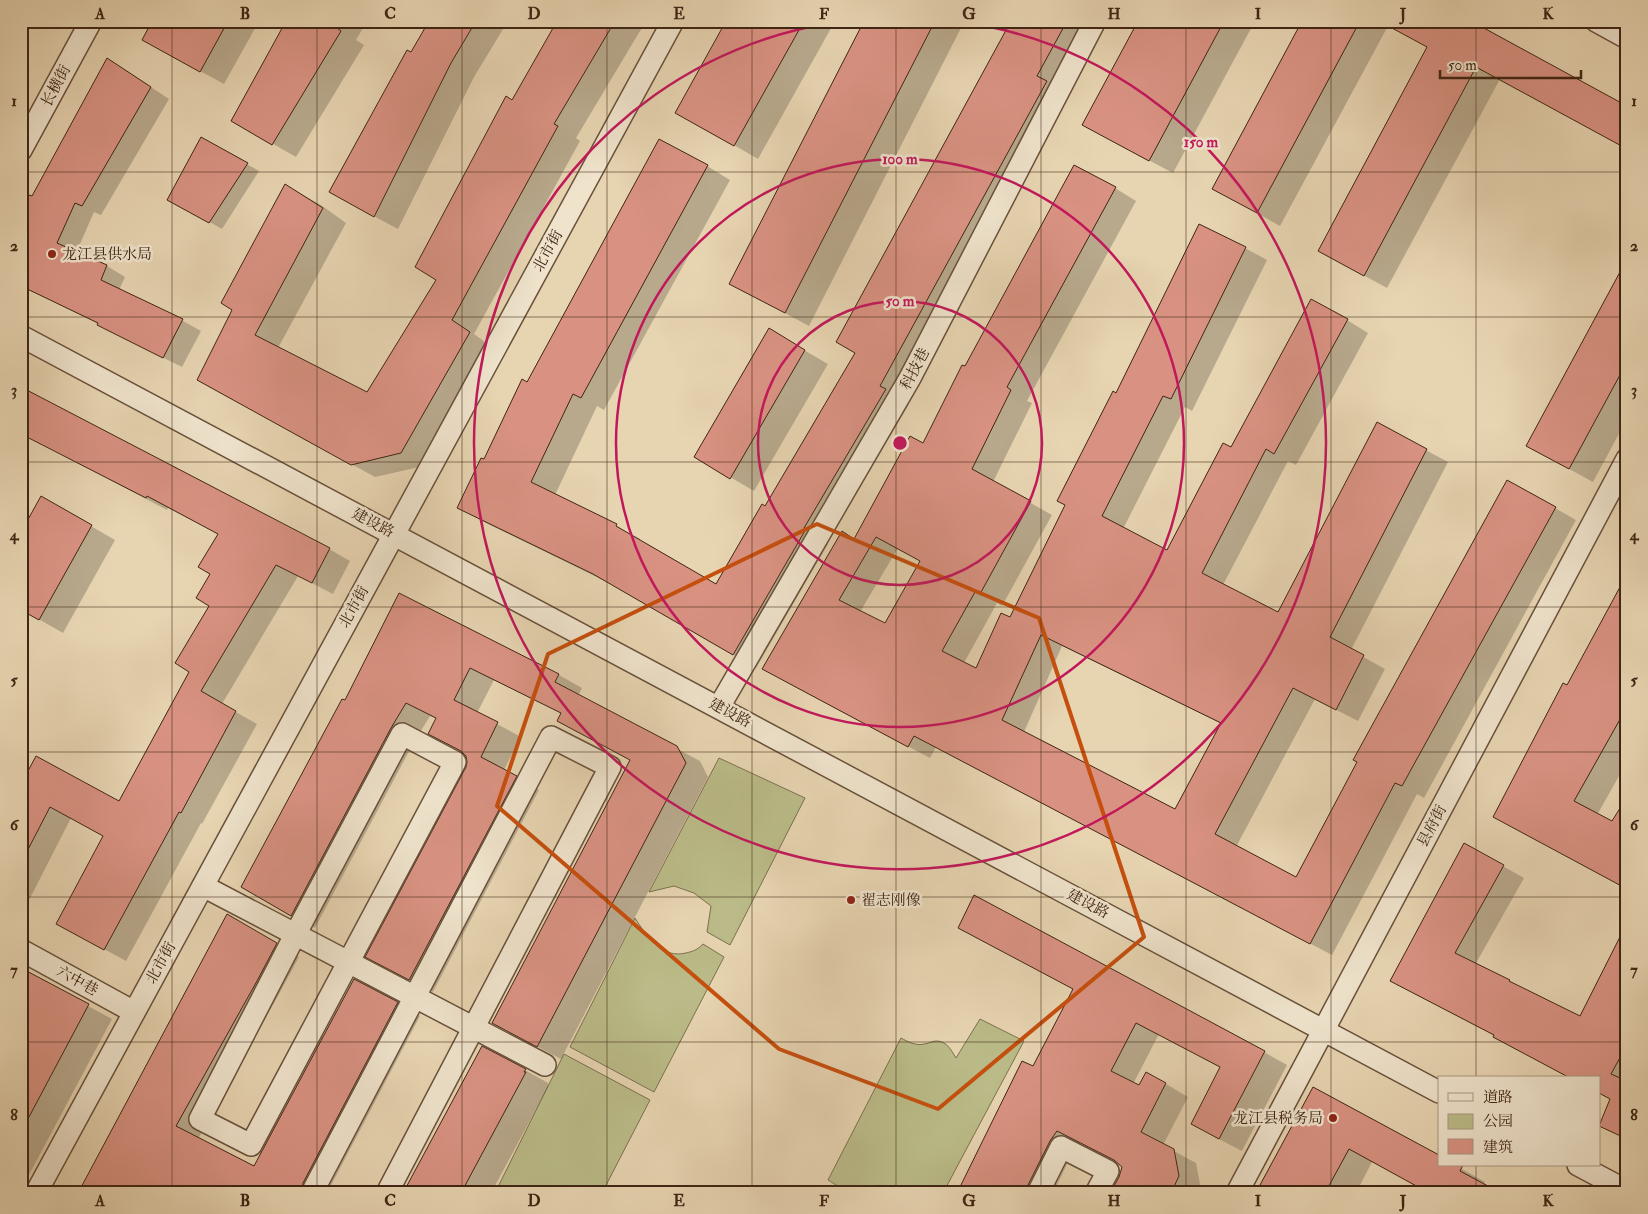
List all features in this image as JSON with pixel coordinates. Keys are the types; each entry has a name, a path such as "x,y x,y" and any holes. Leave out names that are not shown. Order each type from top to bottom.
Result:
{"street":[{"name":"长横街","path":"21,150 91,21"},
{"name":"北市街","path":"36,1193 673,21"},
{"name":"科技巷","path":"719,707 910,378 1095,21"},
{"path":"1596,21 1627,38"},
{"name":"建设路","path":"21,336 1438,1091"},
{"name":"县府街","path":"1237,1193 1627,460"},
{"path":"402,734 455,762 251,1145 200,1119 295,935 402,734"},
{"path":"321,1193 314,1189 551,737 610,768 387,1193"},
{"path":"202,886 545,1065"},
{"name":"六中巷","path":"21,950 134,1012"},
{"path":"1038,1193 1061,1147 1108,1171 1096,1193"},
{"path":"1580,1166 1627,1191"}],"highlighted area":[{"path":"817,524 1039,618 1144,937 938,1109 779,1049 497,806 548,654"}],"green space":[{"path":"719,758 805,798 730,945 707,932 711,906 694,893 674,886 649,892"},
{"path":"635,918 650,939 662,950 677,954 697,949 703,944 724,957 654,1092 570,1047"},
{"path":"980,1019 1024,1041 943,1193 900,1193 881,1185 871,1187 859,1193 852,1193 828,1180 901,1038 918,1044 940,1041 948,1046 956,1058"},
{"path":"564,1054 650,1100 602,1193 495,1193"}],"building":[{"path":"152,21 228,21 200,72 142,40"},
{"path":"286,21 327,21 341,31 272,145 231,121"},
{"path":"429,21 476,21 451,63 374,217 329,192 407,50 411,52"},
{"path":"557,21 615,21 554,124 558,126 452,320 470,332 401,453 351,465 197,380 232,310 221,303 285,184 323,208 255,335 367,392 436,280 415,267 506,96 512,100"},
{"path":"726,21 804,21 734,146 675,113"},
{"path":"864,21 935,21 785,313 729,284"},
{"path":"1011,21 1067,21 1037,76 1047,81 880,386 886,389 804,528 806,529 733,655 593,574 457,508 481,458 484,459 522,379 527,382 659,139 708,165 581,398 573,394 531,482 617,524 616,526 716,584 762,504 765,506 855,353 836,342"},
{"path":"1138,21 1224,21 1149,161 1082,125"},
{"path":"1302,21 1360,21 1257,213 1212,189"},
{"path":"1379,21 1471,21 1627,106 1627,149 1476,67 1364,276 1318,251 1427,47"},
{"path":"107,58 151,87 82,206 75,203 57,243 107,265 101,280 183,319 163,358 97,325 98,323 21,286 21,212 29,195 32,196"},
{"path":"201,137 248,163 209,223 167,200"},
{"path":"1074,165 1116,187 1007,387 1011,390 972,469 1031,501 980,594 975,592 942,651 976,668 1001,613 1010,617 1065,505 1057,501 1113,391 1116,393 1199,224 1246,247 1171,399 1163,396 1102,516 1167,550 1223,443 1231,447 1311,299 1348,319 1274,454 1266,449 1202,573 1278,612 1377,422 1427,449 1330,637 1364,655 1336,710 1293,688 1215,834 1296,877 1357,762 1353,760 1507,480 1556,507 1402,786 1395,783 1310,944 914,736 908,747 762,669 842,531 854,539 910,436 923,443 962,365 965,366","holes":["876,537 920,561 885,623 839,600","1041,635 1221,723 1175,809 1002,720"]},
{"path":"1627,259 1627,362 1569,469 1526,446"},
{"path":"769,328 805,350 730,479 694,457"},
{"path":"21,387 330,548 312,583 276,565 201,691 236,711 104,950 56,924 103,836 50,807 21,863 21,784 36,756 119,801 189,672 175,663 209,606 196,598 210,574 198,567 218,534 147,496 146,498 21,434"},
{"path":"41,496 92,525 39,620 21,610 21,532"},
{"path":"1627,574 1627,707 1574,801 1612,821 1627,797 1627,889 1493,817 1563,683 1567,685"},
{"path":"399,593 559,674 555,682 677,746 686,763 537,1047 492,1023 630,760 557,721 561,713 470,668 454,700 498,722 481,757 517,776 409,980 365,957 466,767 466,756 461,751 428,734 436,718 406,703 291,916 241,887 342,699 345,700"},
{"path":"1464,843 1504,865 1455,953 1580,1016 1627,923 1627,1045 1611,1074 1627,1081 1627,1139 1600,1126 1610,1099 1600,1094 1600,1076 1566,1076 1493,1037 1494,1035 1390,981"},
{"path":"974,895 1265,1051 1219,1139 1191,1124 1220,1067 1136,1023 1111,1071 1139,1085 1146,1072 1166,1083 1141,1132 1174,1149 1179,1176 1171,1193 1110,1193 1122,1167 1114,1160 1057,1131 1027,1187 1026,1193 957,1193 1022,1061 1033,1066 1073,989 958,928"},
{"path":"227,914 277,943 176,1126 254,1166 354,979 398,1002 303,1183 302,1193 78,1193"},
{"path":"21,968 89,1004 21,1132"},
{"path":"482,1046 526,1069 524,1072 526,1072 461,1193 403,1193"},
{"name":"龙江县税务局","path":"1313,1087 1438,1154 1438,1166 1462,1166 1460,1171 1501,1193 1429,1193 1349,1149 1325,1193 1274,1193 1260,1185"}],"place":[{"name":"龙江县供水局","path":"52,254"},
{"name":"翟志刚像","path":"851,900"},
{"name":"龙江县税务局","path":"1333,1118"}]}
